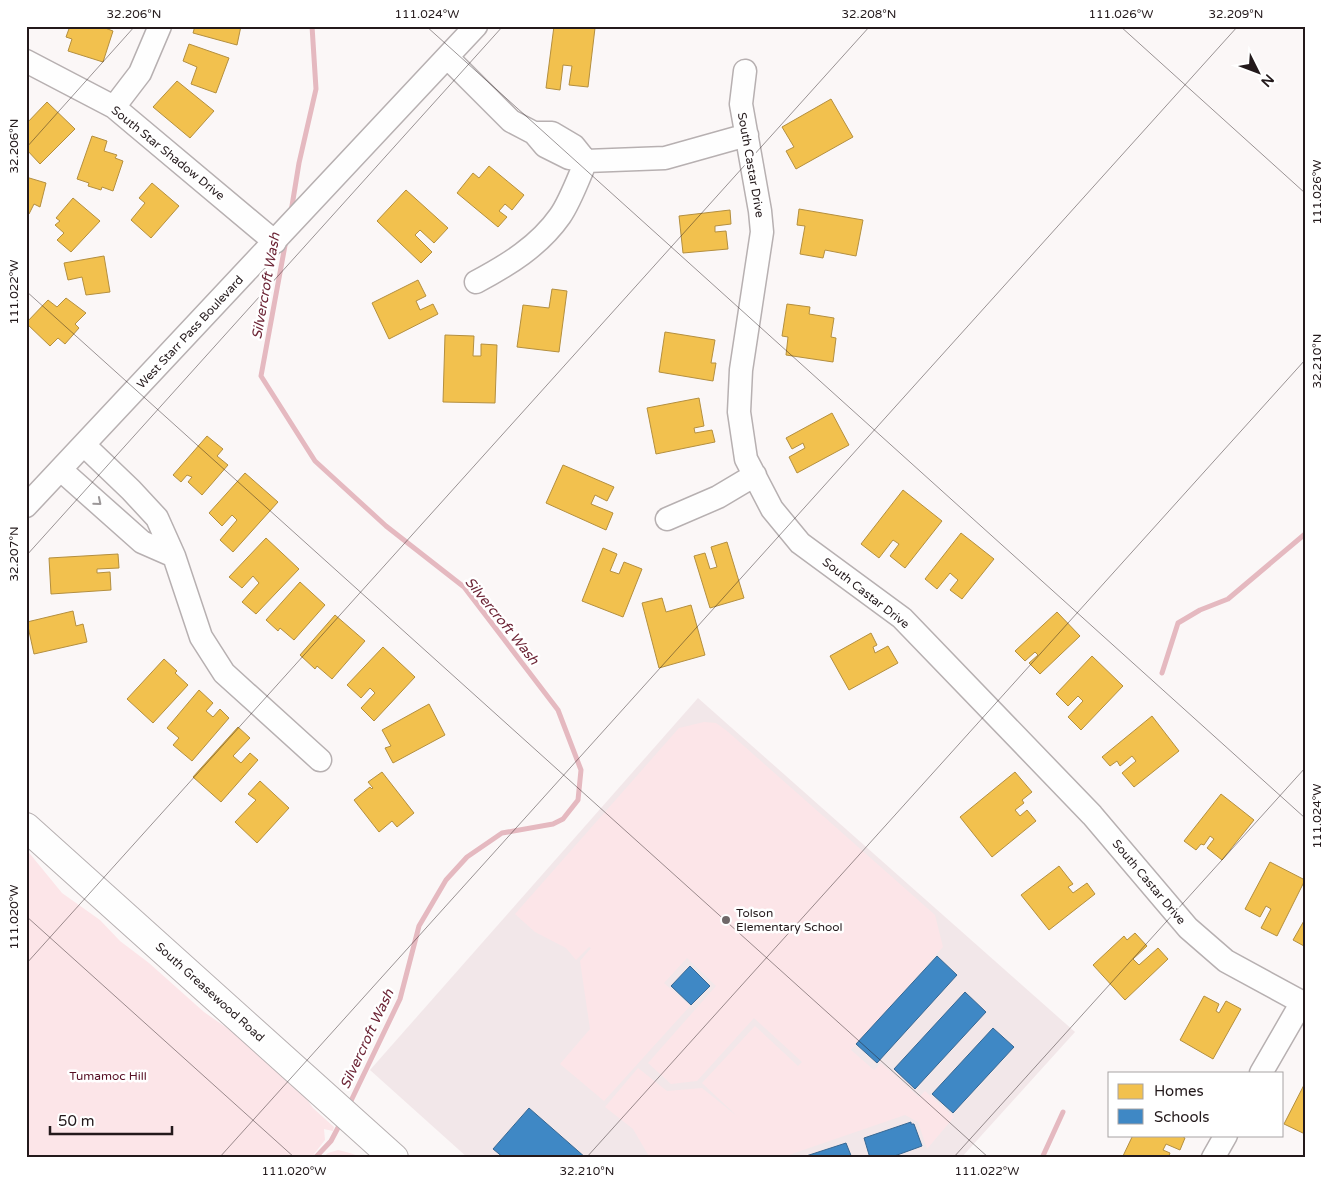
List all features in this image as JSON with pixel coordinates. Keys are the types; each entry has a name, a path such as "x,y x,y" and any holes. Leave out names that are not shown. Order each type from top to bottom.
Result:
{"main road":[{"name":"South Greasewood Road","path":"26,827 394,1158"}],"street":[{"path":"114,107 140,73 160,26"},
{"name":"West Starr Pass Boulevard","path":"26,506 476,26"},
{"path":"447,57 511,121 534,133 545,146 569,158 586,161 665,158 746,135"},
{"name":"South Star Shadow Drive","path":"26,61 114,107 275,242"},
{"name":"South Castar Drive","path":"745,71 741,104 762,232 741,370 739,412 746,460 772,509 800,543 902,618 1092,815 1188,928 1226,961 1303,1003"},
{"path":"476,282 537,244 561,215 586,161"},
{"path":"84,445 157,518 174,556 201,637 224,673 320,760"},
{"path":"61,470 142,542 174,556"},
{"path":"667,519 718,497 755,476"},
{"path":"120,521 139,499"},
{"path":"1262,1072 1303,1003"},
{"path":"1213,1158 1225,1136"}],"shaded area":[{"name":"Tolson Elementary School","path":"698,698 1075,1032 961,1158 468,1158 370,1070"}],"green space":[{"name":"Tolson Elementary School","path":"704,722 716,723 727,731 935,915 943,947 851,1050 874,1070 881,1063 919,1097 925,1091 954,1117 927,1149 918,1122 905,1115 780,1158 650,1158 633,1129 605,1107 638,1068 667,1091 702,1088 737,1116 702,1083 755,1026 798,1066 802,1062 754,1018 697,1081 671,1084 648,1063 716,986 687,958 664,983 690,1006 604,1101 560,1064 590,1029 580,961 591,948 589,947 576,960 566,948 535,932 515,914 679,728"},
{"name":"Tumamoc Hill","path":"26,849 62,893 100,920 120,941 149,963 204,1012 240,1037 306,1098 313,1108 334,1127 333,1131 324,1129 325,1140 314,1154 318,1158 26,1158"},
{"path":"338,1150 362,1158 322,1158 328,1153"}],"building: Homes":[{"path":"70,26 100,26 113,31 103,62 68,51 72,39 66,37"},
{"path":"195,26 241,26 237,45 193,33"},
{"path":"554,26 595,28 588,87 569,85 572,66 563,65 560,90 546,88"},
{"path":"189,44 229,58 216,93 191,84 197,67 183,61"},
{"path":"177,81 214,111 190,138 153,107"},
{"path":"831,99 853,137 796,169 786,151 794,147 782,127"},
{"path":"47,102 75,129 40,164 26,149 26,142 29,139 26,137 26,124"},
{"path":"92,136 107,141 104,151 117,155 115,158 123,161 113,191 102,187 101,190 88,186 89,183 77,179"},
{"path":"489,166 524,195 512,210 505,204 499,211 507,217 498,227 457,193 473,173 479,178"},
{"path":"26,177 46,183 40,207 34,204 29,214 26,213"},
{"path":"152,183 179,206 151,238 131,220 145,203 139,198"},
{"path":"406,190 448,228 434,243 420,230 415,235 432,252 421,263 377,221"},
{"path":"73,198 100,221 71,252 57,240 64,233 55,225 60,221 56,218"},
{"path":"799,209 863,220 856,256 825,250 823,258 800,254 805,226 797,225"},
{"path":"730,210 731,224 715,226 715,232 726,231 728,249 683,253 679,216"},
{"path":"104,256 110,292 86,295 82,277 68,280 64,263"},
{"path":"418,280 426,296 416,301 420,310 433,304 438,314 389,339 372,303"},
{"path":"552,289 567,291 559,352 517,347 523,305 549,308"},
{"path":"66,298 86,313 75,324 79,328 65,344 58,338 50,346 26,323 48,300 57,307"},
{"path":"787,304 810,307 809,314 834,318 831,337 836,338 833,362 786,355 788,337 782,336"},
{"path":"665,332 715,340 711,363 716,363 713,381 659,372"},
{"path":"445,335 474,336 473,356 481,356 481,344 497,345 495,403 443,402"},
{"path":"699,398 704,426 694,428 695,433 712,430 715,442 656,454 647,408"},
{"path":"832,413 849,445 797,473 789,457 805,448 803,443 792,449 786,438"},
{"path":"207,436 223,449 217,456 228,465 202,495 188,482 192,477 187,475 181,482 173,475"},
{"path":"563,465 614,487 607,501 595,495 591,504 613,513 606,530 546,503"},
{"path":"245,473 278,502 233,552 220,540 237,520 232,515 222,526 209,513"},
{"path":"903,490 942,521 905,568 890,556 899,544 893,540 879,558 861,544"},
{"path":"961,533 994,559 962,599 950,590 958,580 950,573 937,589 925,579"},
{"path":"266,538 299,569 256,614 242,602 259,583 253,576 242,588 229,577"},
{"path":"727,542 744,598 710,608 694,556 705,553 710,569 717,567 711,547"},
{"path":"603,548 617,554 610,571 619,574 624,562 642,569 623,617 582,601"},
{"path":"118,554 119,568 97,569 97,573 110,572 111,590 51,594 49,558"},
{"path":"300,582 325,605 294,640 280,628 278,631 266,620"},
{"path":"662,598 666,612 691,605 705,655 659,668 642,603"},
{"path":"73,611 76,626 83,624 87,642 34,654 27,622"},
{"path":"1057,612 1080,636 1040,674 1029,663 1038,655 1035,652 1025,661 1015,651"},
{"path":"335,615 365,641 332,679 317,666 315,669 300,655"},
{"path":"871,633 877,645 873,647 875,653 888,646 898,663 849,690 830,656"},
{"path":"383,647 415,677 374,721 361,708 375,693 370,688 361,698 347,685"},
{"path":"1092,656 1123,686 1081,730 1068,717 1083,701 1078,696 1068,706 1056,694"},
{"path":"164,659 188,685 153,723 127,699"},
{"path":"199,690 213,703 206,711 213,717 220,709 229,718 192,761 173,745 179,738 167,728"},
{"path":"429,704 445,735 393,763 385,748 391,746 382,730"},
{"path":"1152,716 1179,751 1134,787 1122,773 1136,761 1132,756 1120,766 1117,761 1110,766 1102,757"},
{"path":"238,727 250,738 233,756 241,763 250,753 258,760 221,802 193,777"},
{"path":"382,772 414,813 397,827 392,821 379,832 354,800 370,787 373,788 368,782"},
{"path":"1015,772 1032,792 1022,800 1024,803 1015,810 1020,816 1027,810 1036,821 992,857 960,817"},
{"path":"260,781 289,808 257,843 235,822 256,800 248,794"},
{"path":"1221,794 1254,820 1222,860 1207,848 1214,839 1210,836 1204,845 1201,844 1196,850 1184,841"},
{"path":"1270,862 1305,880 1277,936 1261,928 1271,909 1266,906 1260,917 1245,909"},
{"path":"1059,866 1073,884 1068,887 1073,893 1087,883 1095,894 1049,930 1021,895"},
{"path":"1305,919 1305,944 1304,946 1293,940"},
{"path":"1135,933 1147,946 1133,959 1139,965 1158,948 1168,959 1125,1000 1093,965 1124,936 1127,940"},
{"path":"1204,996 1219,1004 1216,1011 1219,1013 1226,1001 1241,1009 1213,1059 1180,1040"},
{"path":"1305,1083 1305,1134 1284,1124"},
{"path":"1133,1136 1182,1136 1185,1138 1180,1150 1166,1144 1163,1150 1170,1153 1168,1158 1128,1158 1123,1156"}],"building: Schools":[{"path":"937,956 957,975 877,1063 856,1044"},
{"path":"690,966 710,986 691,1005 671,986"},
{"path":"965,992 986,1012 915,1089 894,1069"},
{"path":"993,1028 1014,1047 953,1113 932,1094"},
{"path":"529,1108 586,1158 504,1158 493,1149"},
{"path":"911,1122 911,1124 914,1124 922,1146 889,1158 870,1158 864,1138"},
{"path":"846,1143 852,1158 800,1158"}],"waterway":[{"name":"Silvercroft Wash","path":"291,212 299,163 316,89 312,26"},
{"name":"Silvercroft Wash","path":"286,240 261,376 315,461 386,526 464,587 558,710 581,770 578,800 563,819 553,824 502,833 467,857 446,880 419,926 400,999 349,1105"},
{"path":"1162,673 1178,623 1200,610 1228,599 1305,534"},
{"path":"1042,1158 1063,1112"},
{"name":"Silvercroft Wash","path":"315,1158 331,1141 341,1122"}],"place":[{"name":"Tolson Elementary School","path":"726,920"}]}
